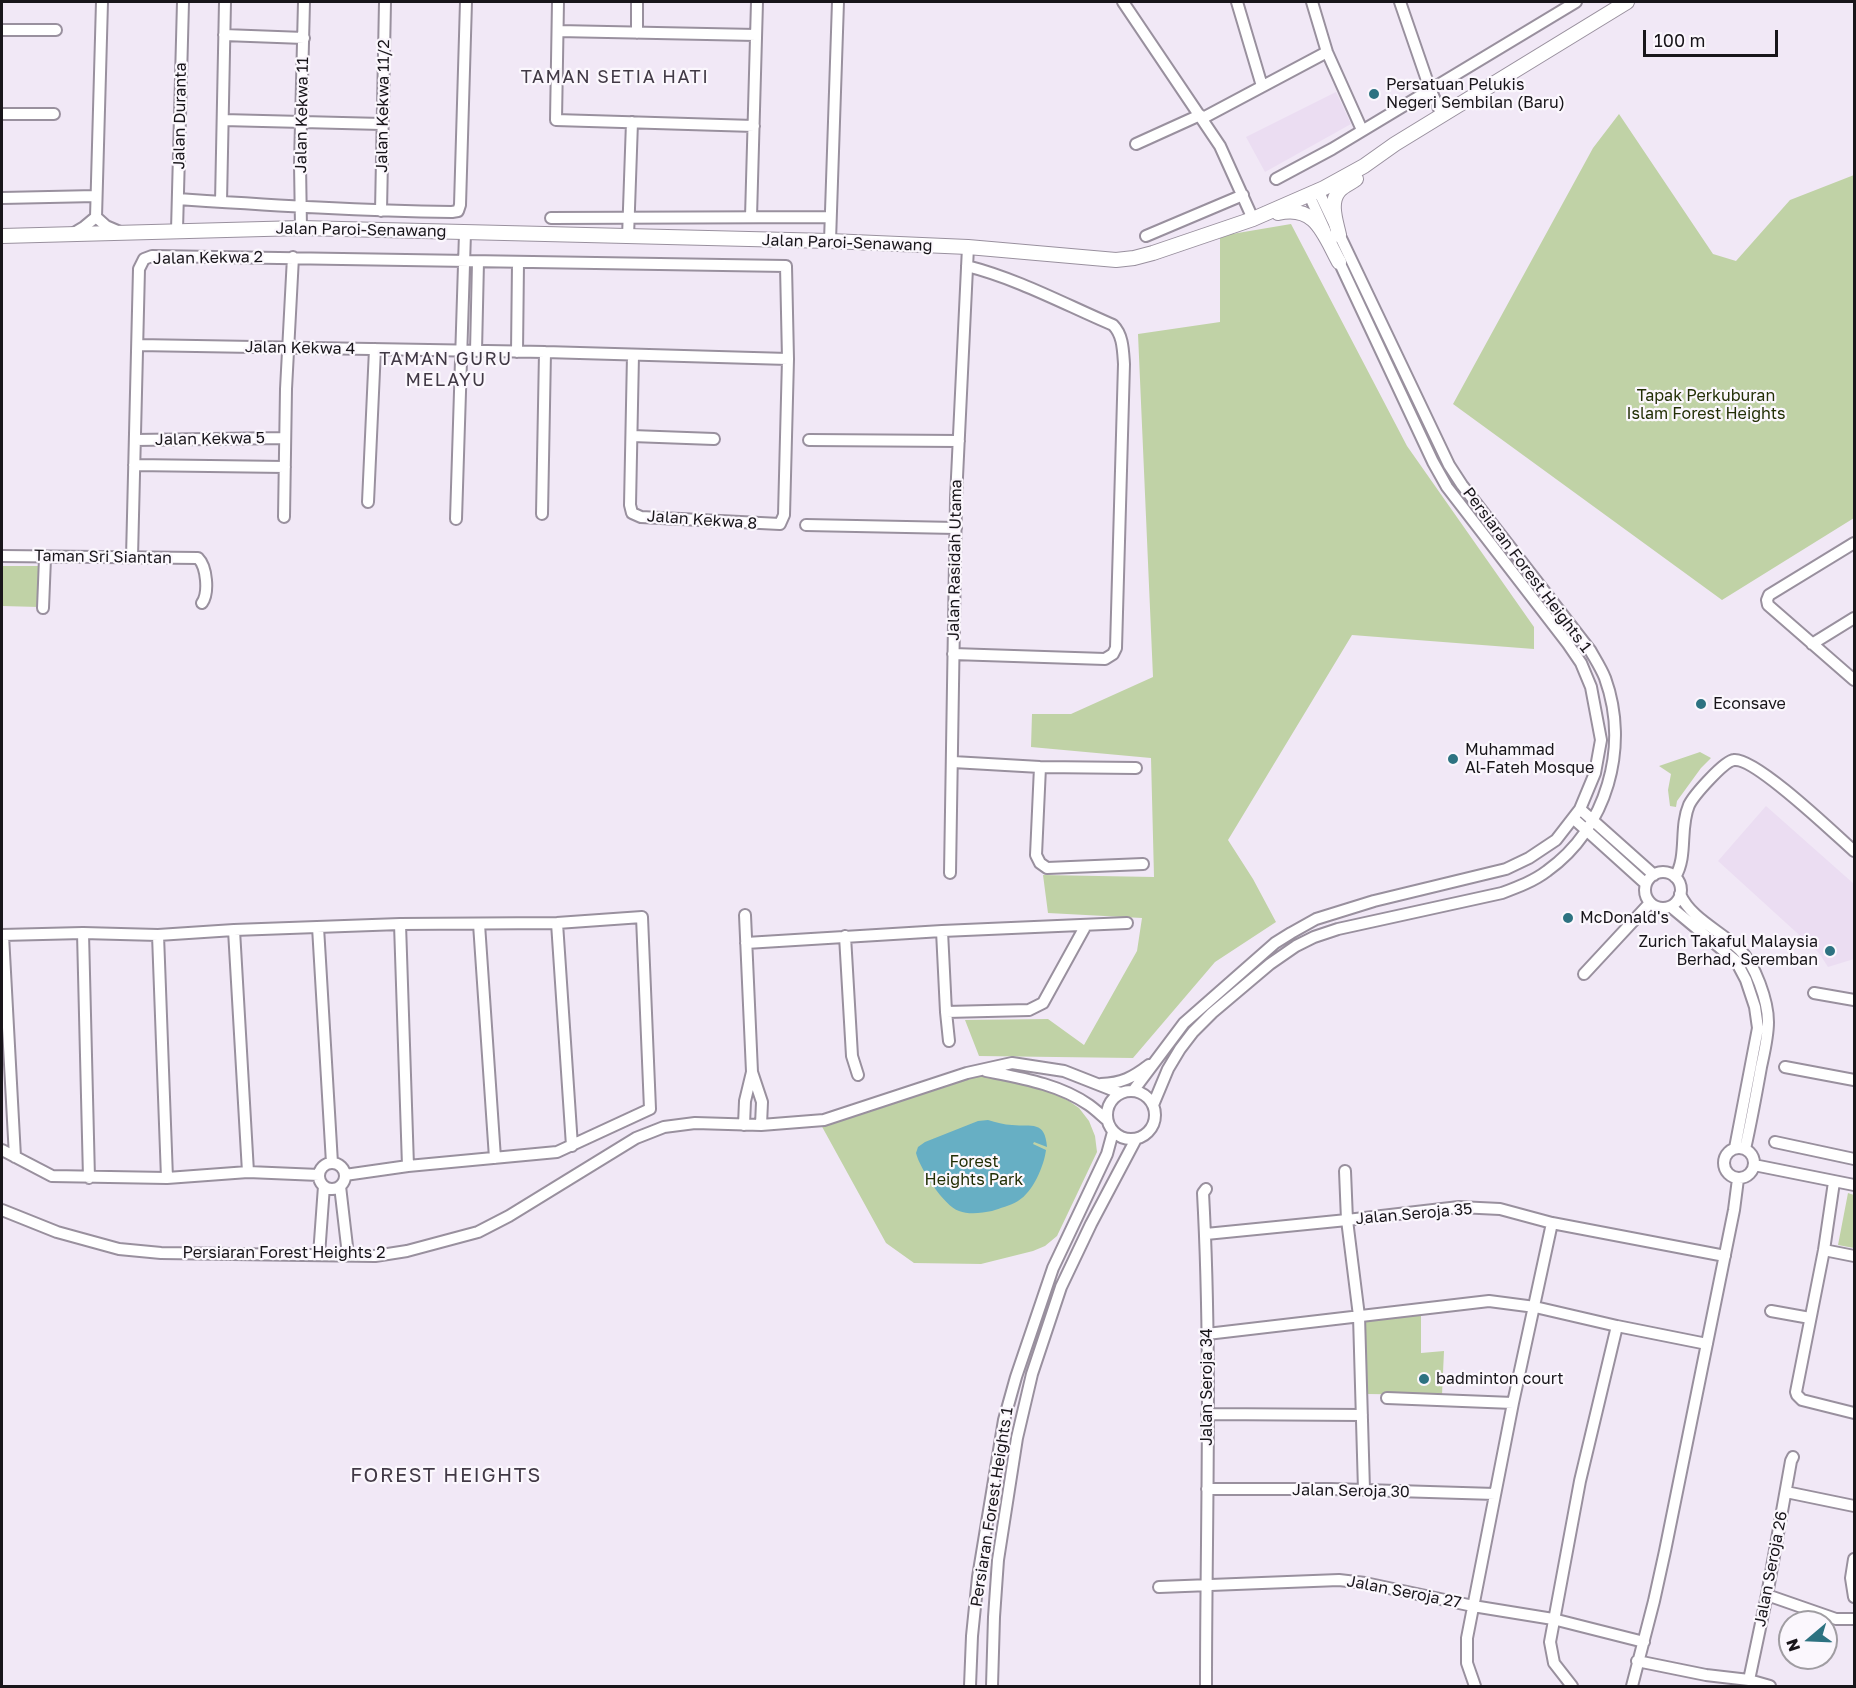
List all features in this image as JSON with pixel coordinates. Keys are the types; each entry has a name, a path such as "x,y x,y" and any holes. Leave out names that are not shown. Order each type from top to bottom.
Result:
{"main road":[{"name":"Jalan Paroi-Senawang","path":"2,236 301,228 830,241 968,247 1097,259 1134,258 1247,221 1314,193 1364,166 1395,144 1627,2"},
{"path":"1339,235 1334,206 1340,190 1380,161 1395,144"},
{"path":"1247,221 1283,212 1297,211 1308,215 1315,220 1339,262"}],"street":[{"path":"102,2 96,217 106,226 120,232"},
{"name":"Jalan Duranta","path":"177,230 183,2"},
{"path":"221,202 225,2"},
{"name":"Jalan Kekwa 11","path":"301,228 304,2"},
{"name":"Jalan Kekwa 11/2","path":"381,211 385,2"},
{"path":"178,199 300,208 458,211 466,2"},
{"path":"558,2 556,120 754,126"},
{"path":"637,2 637,33"},
{"path":"751,217 757,2"},
{"path":"830,241 838,2"},
{"path":"1237,2 1262,86"},
{"path":"1312,2 1327,52 1362,130"},
{"path":"1400,2 1430,89 1442,115"},
{"path":"1276,178 1332,149 1576,2"},
{"path":"1127,3 1220,146 1243,195 1247,221"},
{"path":"2,30 56,30"},
{"path":"558,31 756,35"},
{"path":"224,35 304,38"},
{"path":"1136,144 1202,117 1327,52"},
{"path":"2,114 54,114"},
{"path":"223,120 382,124"},
{"path":"628,237 632,122"},
{"name":"Persiaran Forest Heights 1","path":"1153,1105 1168,1069 1193,1032 1270,964 1296,946 1338,929 1502,893 1546,872 1564,857 1593,820 1606,793 1616,750 1613,707 1604,677 1590,650 1449,465 1339,235 1314,193"},
{"name":"Persiaran Forest Heights 1","path":"1133,1091 1184,1023 1275,943 1316,919 1374,901 1506,869 1530,858 1556,840 1577,814 1595,773 1601,740 1591,687 1581,663 1442,479 1339,262 1314,193"},
{"path":"1146,236 1243,195"},
{"path":"2,198 96,196"},
{"path":"72,233 96,217"},
{"path":"551,218 830,217"},
{"path":"456,519 465,233"},
{"name":"Jalan Rasidah Utama","path":"950,873 956,528 968,247"},
{"name":"Jalan Kekwa 2","path":"132,557 139,269 144,259 152,256 293,257 518,263 786,266"},
{"path":"284,517 293,257"},
{"path":"476,351 478,262"},
{"path":"517,352 518,263"},
{"name":"Jalan Kekwa 8","path":"633,355 630,505 632,513 641,517 780,524 784,515 788,359 786,266"},
{"path":"953,654 1105,659 1113,654 1116,648 1124,364 1118,330 1113,325 1032,288 986,270 967,266"},
{"name":"Jalan Kekwa 4","path":"138,345 788,359"},
{"path":"368,502 375,349"},
{"path":"542,514 545,352"},
{"path":"632,436 714,438"},
{"name":"Jalan Kekwa 5","path":"135,440 285,438"},
{"path":"809,440 959,441"},
{"path":"134,465 285,467"},
{"path":"806,525 956,528"},
{"path":"1854,543 1768,597 1768,605 1854,680"},
{"name":"Taman Sri Siantan","path":"2,556 198,558 205,570 205,598 202,603"},
{"path":"43,608 45,558"},
{"path":"1812,644 1854,618"},
{"path":"1675,877 1680,867 1685,815 1690,803 1726,763 1735,760 1745,763 1784,788 1854,851"},
{"path":"953,762 1040,767 1136,768"},
{"path":"1040,767 1036,855 1043,866 1047,868 1143,864"},
{"path":"1577,814 1593,820 1654,875"},
{"path":"1577,814 1586,830 1646,884"},
{"path":"1665,872 1675,877 1680,894 1671,907 1659,908 1650,903 1645,894 1646,884 1654,875 1665,872"},
{"path":"1680,894 1688,909 1738,948 1746,957 1765,1004 1768,1024 1766,1044 1741,1149"},
{"path":"1584,974 1650,903"},
{"path":"1671,907 1736,961 1746,980 1755,1007 1758,1028 1741,1149"},
{"path":"745,915 752,1072 762,1102 761,1125"},
{"path":"15,1157 2,935 83,933 158,935 400,924 557,923 642,917 650,1108 557,1152 408,1166 345,1175"},
{"path":"557,923 572,1146"},
{"path":"746,943 845,936 1127,923"},
{"path":"400,924 408,1166"},
{"path":"479,924 495,1158"},
{"path":"946,1012 1036,1008 1043,1003 1086,925"},
{"path":"318,927 332,1163"},
{"path":"234,930 248,1172"},
{"path":"942,931 949,1041"},
{"path":"83,933 89,1178"},
{"path":"158,935 167,1178"},
{"path":"845,936 852,1056 858,1075"},
{"path":"1814,993 1854,1000"},
{"path":"1097,1084 1129,1079 1161,1055"},
{"name":"Persiaran Forest Heights 2","path":"2,1210 57,1232 119,1249 161,1253 375,1256 407,1251 478,1232 509,1216 636,1138 664,1127 695,1123 761,1125 824,1120 967,1073 1011,1063 1064,1071 1120,1093"},
{"path":"1785,1067 1854,1080"},
{"path":"983,1070 1031,1080 1059,1089 1089,1105 1107,1120 1113,1132 1123,1138 1136,1139 1147,1134 1154,1124 1155,1111 1145,1095 1133,1091 1120,1093 1111,1102 1107,1120"},
{"path":"744,1125 745,1101 752,1072"},
{"name":"Persiaran Forest Heights 1","path":"970,1686 978,1577 1004,1420 1049,1276 1107,1154 1113,1132"},
{"name":"Persiaran Forest Heights 1","path":"992,1686 998,1560 1021,1415 1061,1287 1090,1224 1136,1139"},
{"path":"1775,1142 1854,1159"},
{"path":"1741,1149 1753,1155 1754,1165 1751,1173 1738,1179 1729,1175 1724,1162 1727,1153 1741,1149"},
{"path":"2,1150 52,1176 167,1178 248,1172 319,1175"},
{"path":"332,1163 339,1165 345,1175 343,1183 332,1189 321,1183 319,1175 321,1167 332,1163"},
{"path":"1754,1165 1854,1185"},
{"path":"1345,1171 1347,1220 1359,1316 1364,1490"},
{"path":"1632,1686 1668,1541 1738,1192 1738,1179"},
{"path":"1834,1182 1824,1250 1796,1388 1797,1395 1802,1400 1854,1413"},
{"path":"319,1255 324,1186"},
{"path":"340,1186 348,1255"},
{"name":"Jalan Seroja 34","path":"1206,1189 1203,1193 1206,1234 1207,1334 1206,1686"},
{"name":"Jalan Seroja 35","path":"1206,1234 1459,1207 1500,1209 1552,1223 1725,1256"},
{"path":"1475,1686 1467,1663 1467,1638 1513,1403 1552,1223"},
{"path":"1824,1250 1854,1256"},
{"path":"1207,1334 1488,1301 1535,1307 1707,1344"},
{"path":"1770,1311 1810,1318"},
{"path":"1572,1686 1554,1663 1550,1642 1580,1481 1617,1326"},
{"path":"1387,1398 1513,1403"},
{"path":"1207,1414 1362,1415"},
{"name":"Jalan Seroja 26","path":"1749,1680 1793,1457"},
{"name":"Jalan Seroja 30","path":"1207,1490 1364,1490 1495,1494"},
{"path":"1786,1492 1854,1506"},
{"path":"1854,1558 1851,1578 1854,1598"},
{"name":"Jalan Seroja 27","path":"1160,1587 1339,1580 1553,1619 1644,1642"},
{"path":"1767,1595 1836,1619 1854,1619"},
{"path":"1637,1661 1719,1682 1749,1680 1770,1686"}],"shaded area":[{"path":"1336,92 1351,124 1265,172 1246,137"},
{"path":"1766,806 1854,884 1854,959 1828,967 1819,953 1718,861"}],"green space":[{"name":"Tapak Perkuburan Islam Forest Heights","path":"1619,114 1713,254 1736,261 1790,200 1854,175 1854,518 1722,600 1453,404 1593,148"},
{"path":"1291,224 1407,446 1534,627 1534,649 1352,635 1228,840 1253,879 1276,922 1215,962 1133,1058 979,1056 965,1020 1048,1019 1084,1045 1137,951 1142,918 1048,913 1043,875 1154,877 1151,758 1031,747 1032,714 1071,714 1153,677 1138,334 1220,322 1220,236"},
{"path":"2,566 39,566 39,607 2,606"},
{"path":"1700,752 1711,758 1677,801 1676,807 1670,806 1668,790 1671,774 1659,766"},
{"name":"Forest Heights Park","path":"983,1075 1030,1084 1069,1101 1079,1108 1089,1121 1095,1136 1097,1152 1057,1236 1045,1246 981,1264 914,1263 886,1243 820,1123"},
{"path":"1848,1193 1854,1195 1854,1248 1838,1245"},
{"path":"1421,1311 1421,1353 1444,1351 1442,1395 1367,1394 1365,1317"}],"water":[{"path":"988,1120 1040,1129 1044,1132 1047,1147 1034,1142 1033,1144 1046,1150 1045,1156 1033,1185 1018,1201 992,1211 976,1213 959,1211 940,1195 927,1177 916,1153 918,1147 925,1142 978,1121"}],"place":[{"name":"Persatuan Pelukis Negeri Sembilan (Baru)","path":"1374,94"},
{"name":"Econsave","path":"1701,704"},
{"name":"Muhammad Al-Fateh Mosque","path":"1453,759"},
{"name":"McDonald's","path":"1568,918"},
{"name":"Zurich Takaful Malaysia Berhad, Seremban","path":"1830,951"},
{"name":"badminton court","path":"1424,1379"}],"district":[{"name":"TAMAN SETIA HATI","path":"615,77"},
{"name":"TAMAN GURU MELAYU","path":"446,370"},
{"name":"FOREST HEIGHTS","path":"446,1476"}]}
